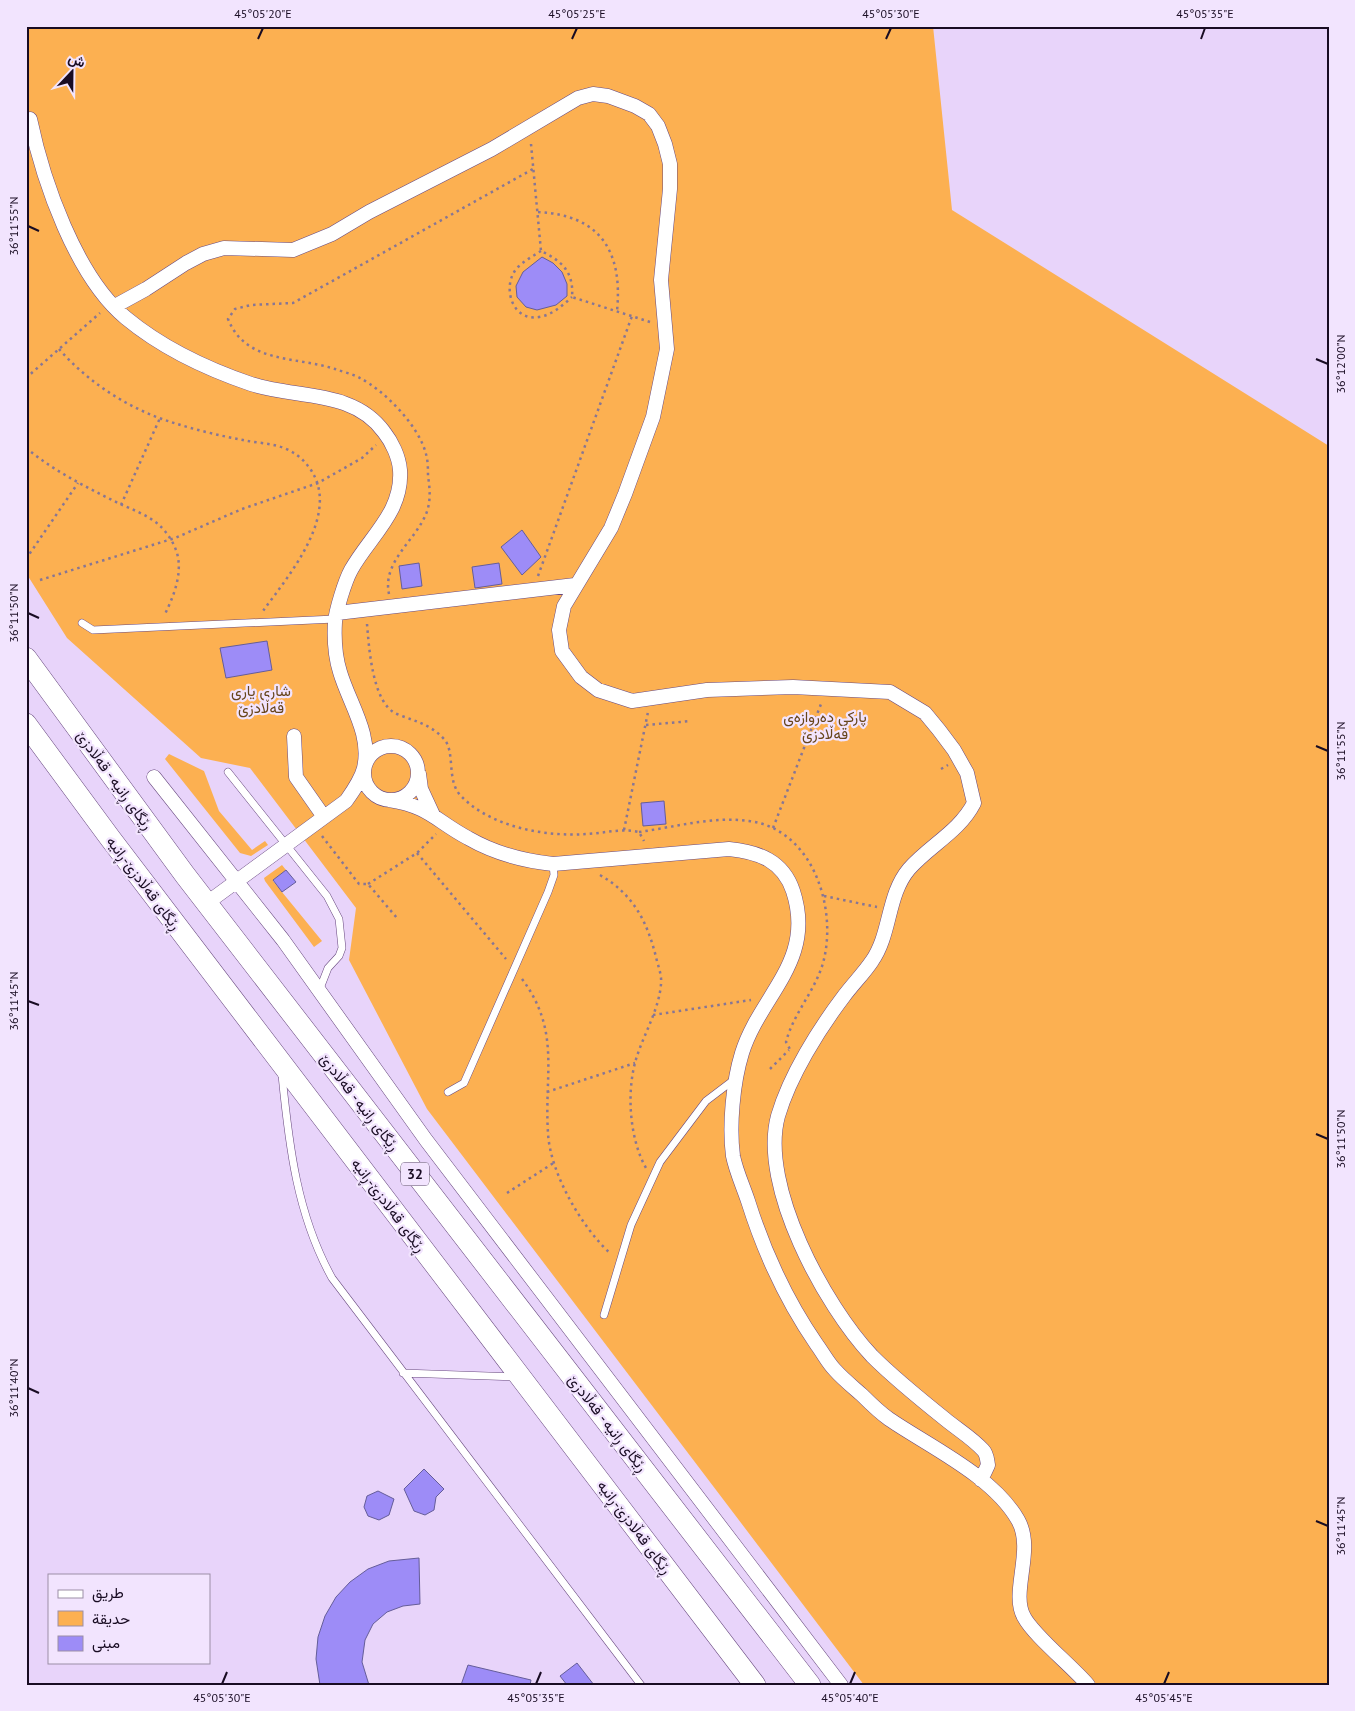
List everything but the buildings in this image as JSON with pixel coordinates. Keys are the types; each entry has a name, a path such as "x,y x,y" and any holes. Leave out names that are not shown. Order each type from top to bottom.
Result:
{"main road":[{"name":"ڕێگای ڕانیە - قەڵادزێ","path":"26,658 207,903 810,1685"},
{"name":"ڕێگای قەڵادزێ-ڕانیە","path":"26,724 755,1685"}],"street":[{"path":"114,306 146,290 186,262 203,254 224,248 293,250 332,234 369,212 492,149 578,98 593,94 608,96 635,106 648,114 658,126 670,164 670,189 661,280 667,349 653,417 625,494 611,528 564,606 559,630 562,651 581,677 598,690 632,701 707,690 784,687 890,692 925,713 954,750 966,773 974,804 966,820 908,870 894,895 876,954 815,1038 794,1078 779,1115 774,1150 782,1191 798,1236 811,1266 851,1334 912,1393 983,1450 988,1465 980,1480"},
{"path":"30,119 36,148 80,262 101,292 125,317 162,343 208,366 252,384 330,398 357,407 376,420 390,440 400,467 400,491 391,512 350,571 336,616 334,644 340,672 362,730 367,786 385,799 406,796 413,790 419,773"},
{"path":"336,616 367,610 575,585"},
{"path":"362,730 389,745 398,746 414,756 421,789 434,815"},
{"path":"294,736 296,777 324,817"},
{"path":"207,903 346,800 372,752 389,745"},
{"path":"154,777 237,882 426,1140 841,1685"},
{"path":"346,800 362,798 385,799 416,806 434,815 469,839 504,854 531,862 553,864 729,848 748,851 768,858 784,870 798,906 798,933 793,954 783,979 746,1044 735,1079 734,1157 774,1272 802,1324 834,1369 886,1417 990,1487 1018,1521 1024,1538 1021,1588 1023,1617 1088,1685"}],"lane":[{"path":"82,623 93,630 255,623 336,616"},
{"path":"228,772 327,896 339,919 342,948 339,956 328,968 319,992"},
{"path":"448,1092 464,1083 548,892 554,875 553,864"},
{"path":"281,1062 292,1162 308,1228 332,1278 402,1373 641,1685"},
{"path":"604,1315 632,1225 660,1162 706,1100 735,1079"},
{"path":"402,1373 521,1378"}],"path":[{"path":"530,136 540,251"},
{"path":"392,607 387,587 389,570 415,534 426,513 430,497 426,454 418,434 408,418 360,378 320,364 280,358 254,350 233,333 228,319 235,309 251,305 293,303 533,169"},
{"path":"537,212 555,213 577,218 600,238 611,252 617,272 619,291 617,311"},
{"path":"540,251 556,258 570,274 572,297"},
{"path":"540,251 518,267 511,277 509,296 515,308 526,316 537,318 560,308 572,297"},
{"path":"572,297 656,324"},
{"path":"26,378 101,312"},
{"path":"532,590 632,316"},
{"path":"59,349 71,363 102,389 160,418 243,440 285,448 301,458 316,476 320,492 319,509 303,555 255,623"},
{"path":"121,504 160,418"},
{"path":"40,580 171,539 242,509 318,483 362,458 376,445"},
{"path":"26,448 43,462 78,483 158,524 171,539 178,554 178,573 174,595 160,627"},
{"path":"26,559 78,483"},
{"path":"367,610 372,668 381,695 389,709 395,713 418,720 432,728 445,740 451,775 461,795 478,809 518,828 552,834 585,834 624,830 640,832 714,821 750,821 773,828 798,847 813,870 824,896 827,920 823,963 812,992 789,1032 786,1042 789,1050 795,1054"},
{"path":"773,828 824,697"},
{"path":"624,830 649,708"},
{"path":"646,725 691,721"},
{"path":"640,832 645,845"},
{"path":"322,836 359,884 368,884 417,853 437,833"},
{"path":"417,853 515,969 540,1008 548,1036 548,1136 554,1162 566,1190 589,1231 620,1261"},
{"path":"596,873 614,883 636,906 646,923 661,983 653,1015 635,1063 632,1084 636,1145 652,1179"},
{"path":"368,884 397,918"},
{"path":"824,896 880,908"},
{"path":"653,1015 755,1000"},
{"path":"770,1069 789,1050"},
{"path":"547,1092 635,1063"},
{"path":"507,1193 554,1162"}],"green space":[{"name":"پارکی دەروازەی قەڵادزێ","path":"26,26 933,26 952,210 1329,446 1329,1685 864,1685 427,1109 349,960 356,908 250,768 201,758 67,638 26,573"},
{"path":"169,754 204,771 219,811 252,850 265,841 268,845 251,856 240,853 165,759"},
{"path":"282,865 286,870 273,881 322,941 314,947 265,881 264,878"}],"park label":[{"name":"شاری یاری قەڵادزێ","path":"261,698"}]}
